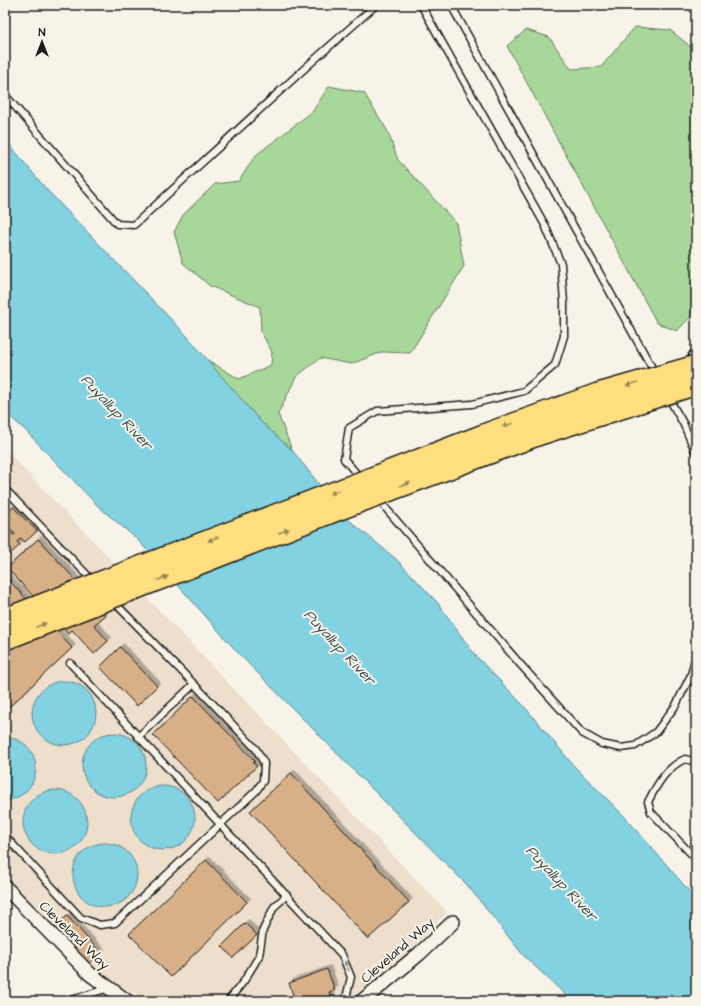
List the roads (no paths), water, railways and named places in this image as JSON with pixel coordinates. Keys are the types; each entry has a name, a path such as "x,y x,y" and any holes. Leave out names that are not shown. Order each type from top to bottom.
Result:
{"highway":[{"path":"5,619 489,432 598,394 696,366"},
{"path":"5,639 527,439 576,421 696,384"}],"street":[{"name":"Cleveland Way","path":"5,888 90,974 127,1001"},
{"name":"Cleveland Way","path":"362,1001 419,954 453,922"}],"lane":[{"path":"5,95 117,224 134,225 376,5"},
{"path":"421,5 545,225 561,264 564,302 564,336 554,365 524,391 472,404 377,411 350,428 344,459 520,664 582,733 602,744 622,748 635,746 656,732 676,706 691,675 696,655"},
{"path":"451,5 660,383"},
{"path":"696,351 692,355 696,359"},
{"path":"664,389 683,423 696,453"},
{"path":"5,489 64,552 256,749 264,763 263,781 256,791 115,923 100,925 81,918 5,836"},
{"path":"70,663 342,955 352,978 346,998 342,1001"},
{"path":"138,737 194,684"},
{"path":"696,762 685,758 674,764 657,783 648,802 651,812 696,859"},
{"path":"228,1001 244,981 259,956 264,930 274,907 287,896"},
{"path":"68,1001 109,988"}],"water":[{"name":"Puyallup River","path":"5,139 46,189 187,336 261,422 292,450 344,516 396,559 437,602 475,655 523,705 574,766 626,818 696,899 696,1001 572,1001 523,955 468,886 239,654 138,540 99,507 26,431 5,412"},
{"path":"58,681 70,681 87,690 94,701 96,713 94,725 87,736 70,745 58,745 46,740 37,731 32,719 32,707 37,695 46,686"},
{"path":"114,733 126,735 137,742 144,753 146,765 144,777 137,788 126,795 114,797 102,795 91,788 84,777 82,765 84,753 91,742 102,735"},
{"path":"5,737 18,740 28,747 34,757 36,768 34,779 28,789 18,797 5,801"},
{"path":"157,786 169,786 186,795 193,806 195,818 193,830 186,841 169,850 157,850 145,845 136,836 131,824 131,812 136,800 145,791"},
{"path":"55,790 67,792 78,799 85,810 87,822 85,834 78,845 67,852 55,854 43,852 32,845 25,834 23,822 25,810 32,799 43,792"},
{"path":"105,843 117,845 128,852 135,863 137,875 135,887 128,898 117,905 105,907 93,905 82,898 75,887 73,875 75,863 82,852 93,845"}]}
